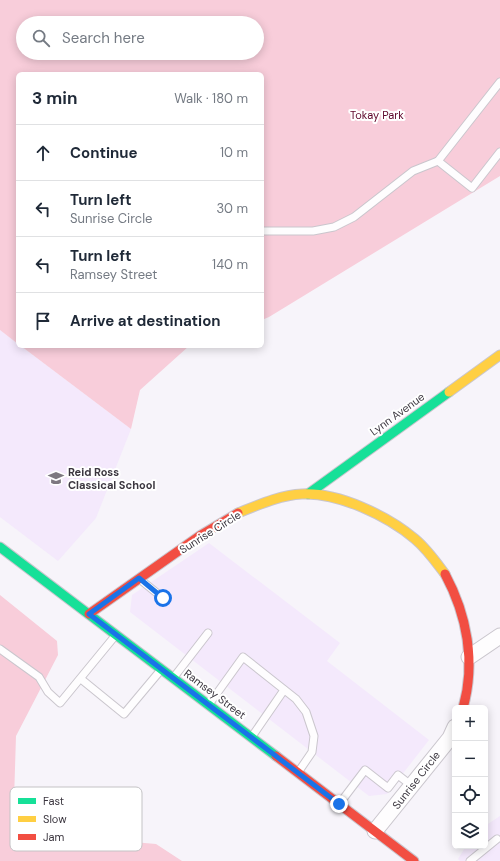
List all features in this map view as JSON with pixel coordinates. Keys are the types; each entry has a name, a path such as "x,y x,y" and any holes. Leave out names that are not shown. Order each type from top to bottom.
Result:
{"street":[{"name":"Lynn Avenue","path":"308,494 500,354"},
{"name":"Sunrise Circle","path":"89,614 205,532 229,518 267,502 296,495 308,494 344,501 382,516 408,533 424,546 443,570 453,588 466,627 469,656 468,690 464,705"},
{"name":"Ramsey Street","path":"0,547 414,861"},
{"path":"469,656 500,636"},
{"name":"Sunrise Circle","path":"375,831 452,734"}],"lane":[{"path":"264,231 312,231 334,227 354,217 413,171 438,161 500,82"},
{"path":"438,161 472,188 500,152"},
{"path":"139,578 163,598"},
{"path":"174,678 208,633"},
{"path":"0,648 39,677 48,692 60,703 116,634"},
{"path":"209,705 243,657 296,699 306,712 314,736 312,752 298,773"},
{"path":"81,679 124,714 161,669"},
{"path":"251,737 284,690"},
{"path":"339,804 365,770 388,788 398,776 412,786"},
{"path":"470,861 497,838"}],"shaded area":[{"name":"Reid Ross Classical School","path":"0,330 16,342 16,348 24,348 131,429 96,518 58,561 0,517"},
{"path":"209,543 340,643 327,661 429,740 387,794 369,796 130,612 132,595"},
{"path":"500,816 500,861 460,861 458,859 464,849 488,849 488,824"}],"green space":[{"name":"Tokay Park","path":"0,0 500,0 500,176 264,319 264,72 16,72 16,342 0,330"},
{"path":"24,348 187,348 140,390 131,429"},
{"path":"0,595 57,641 58,655 16,736 14,787 10,787 10,851 142,851 142,843 156,844 182,861 0,861"}],"traffic: fast":[{"path":"308,494 449,392"},
{"path":"0,547 276,756"}],"traffic: slow":[{"path":"449,392 500,355"},
{"path":"238,513 269,501 286,496 302,494 316,494 346,501 377,514 404,530 423,547 445,574"}],"traffic: jam":[{"path":"89,614 201,535 238,513"},
{"path":"445,574 459,606 467,639 469,673 464,705"},
{"path":"276,756 414,861"}],"place":[{"name":"Reid Ross Classical School","path":"56,478"}],"route":[{"path":"163,598 139,578 89,614 339,804"}]}
